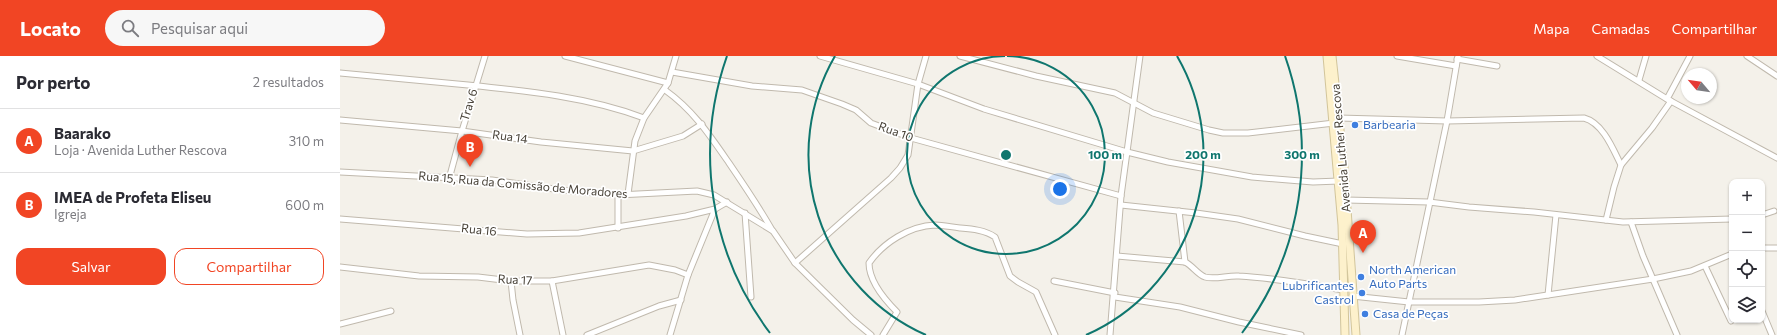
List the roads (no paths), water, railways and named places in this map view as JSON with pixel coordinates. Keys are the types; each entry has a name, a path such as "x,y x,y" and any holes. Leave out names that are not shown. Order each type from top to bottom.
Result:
{"main road":[{"name":"Avenida Luther Rescova","path":"1327,56 1346,200 1356,335"},
{"name":"Avenida Luther Rescova","path":"1332,56 1343,244 1345,335"}],"street":[{"name":"Trav 6","path":"449,179 485,56"},
{"path":"565,56 668,84"},
{"path":"628,194 632,151 644,118 668,84 676,56"},
{"path":"820,56 918,84 984,109 1127,152 1190,167 1252,177 1313,182 1339,181"},
{"path":"795,263 891,178 908,156 918,84 926,56"},
{"path":"960,56 1036,76 1115,93 1152,113 1198,128 1223,132 1248,133 1336,121 1447,121 1584,118 1594,122 1606,137 1621,165"},
{"path":"1110,335 1115,295 1121,196 1140,56"},
{"path":"1397,56 1456,66"},
{"path":"1597,56 1639,80 1669,100 1777,158"},
{"path":"1639,80 1646,56"},
{"path":"1606,220 1621,165 1652,128 1669,100 1690,56"},
{"path":"1747,56 1777,76"},
{"path":"1756,62 1758,56"},
{"path":"1402,335 1447,121 1458,58 1497,66"},
{"name":"Rua 10","path":"672,72 752,86 802,90 856,110 871,123 911,138 1121,196"},
{"path":"340,73 521,90 621,110 644,118"},
{"path":"665,90 681,102 702,124 744,184 795,263 870,335"},
{"name":"Rua 14","path":"340,120 462,131 540,142 632,151"},
{"path":"632,151 683,136 702,124"},
{"name":"Rua 15, Rua da Comissão de Moradores","path":"340,172 449,179 492,180 561,190 618,195 697,191 714,195 773,231"},
{"path":"618,195 618,228"},
{"path":"1346,200 1429,202 1631,222 1729,219"},
{"name":"Rua 16","path":"340,219 527,234 579,233 686,216 715,209 727,202"},
{"path":"1121,205 1238,219 1343,244"},
{"path":"670,335 688,275 715,209"},
{"path":"1179,211 1185,262"},
{"path":"1765,213 1774,211"},
{"path":"745,213 751,297"},
{"path":"1548,295 1556,215"},
{"path":"1631,222 1677,335"},
{"path":"883,335 897,312 874,281 869,271 869,263 891,240 906,232 934,225 974,230 990,234 995,238 1010,276 1036,292 1055,335"},
{"path":"1765,248 1777,248"},
{"path":"1352,296 1409,302 1500,301 1653,279 1705,266 1729,255"},
{"path":"1117,256 1185,262 1191,264 1200,274 1209,278 1236,276 1261,278 1344,290"},
{"name":"Rua 17","path":"340,267 419,276 478,277 511,281 552,281 649,265 675,270 688,275"},
{"path":"1705,266 1729,317"},
{"path":"511,281 520,335"},
{"path":"552,281 563,335"},
{"path":"1054,281 1115,295 1180,307 1238,322 1301,335"},
{"path":"587,335 664,304 681,300"},
{"path":"340,324 391,311"},
{"path":"1765,318 1772,335"}],"place":[{"name":"Barbearia","path":"1355,125"},
{"name":"IMEA de Profeta Eliseu","path":"470,167"},
{"name":"Baarako","path":"1363,253"},
{"name":"North American Auto Parts","path":"1361,277"},
{"name":"Lubrificantes Castrol","path":"1362,293"},
{"name":"Casa de Peças","path":"1365,314"}]}
